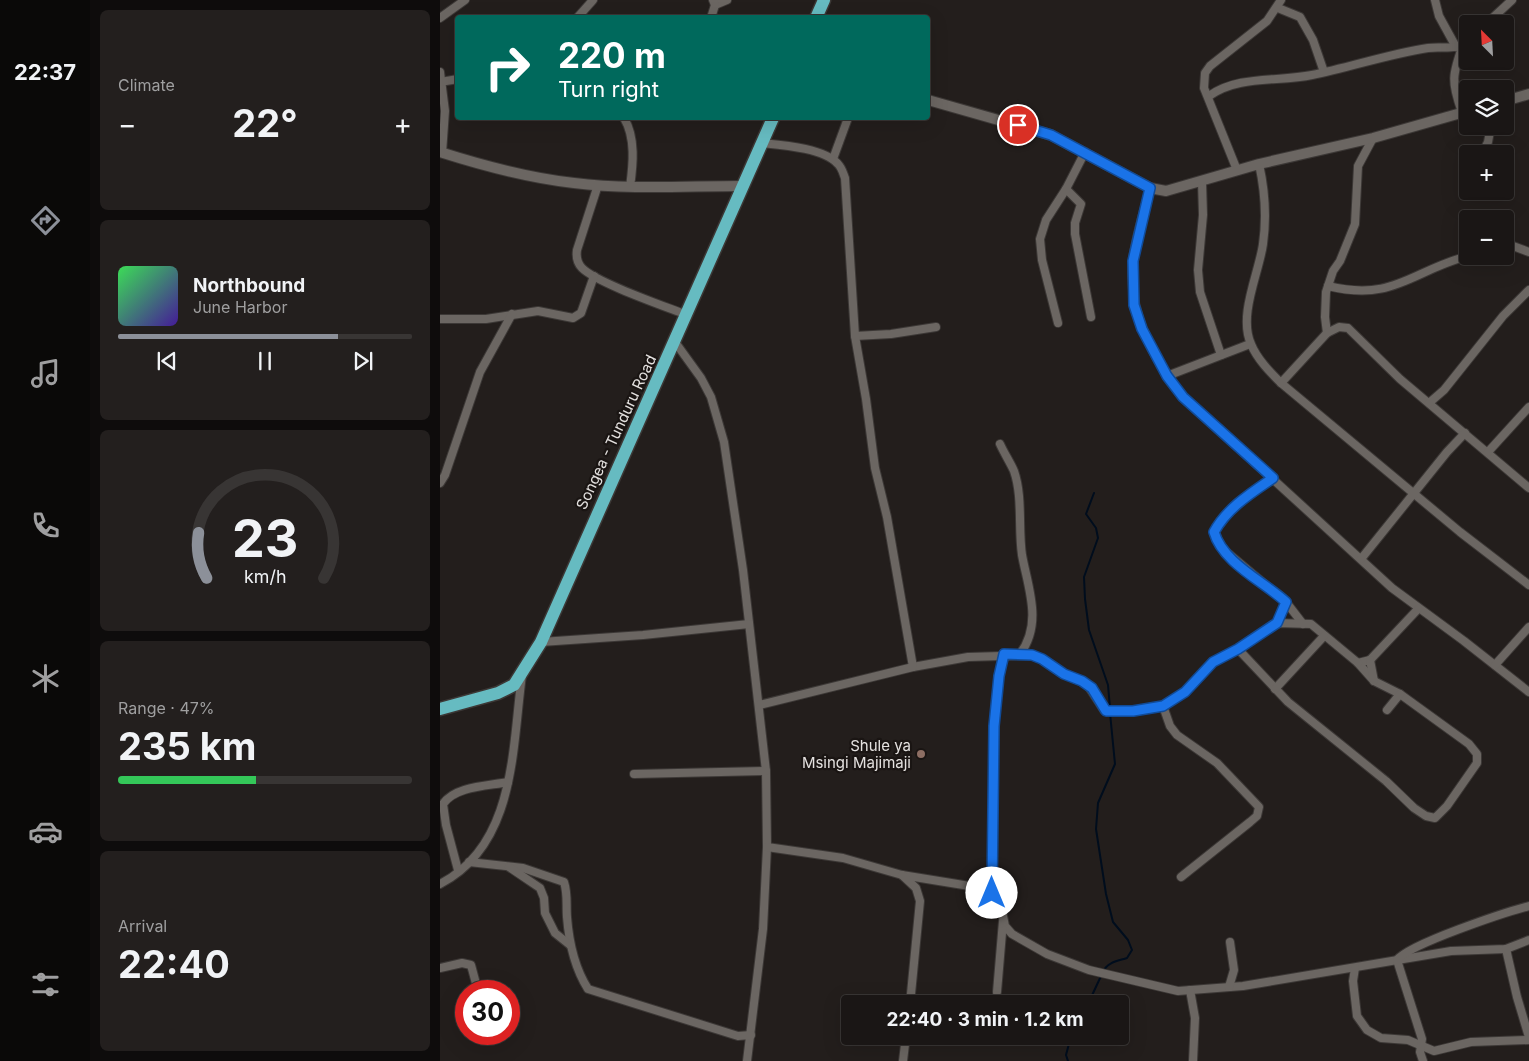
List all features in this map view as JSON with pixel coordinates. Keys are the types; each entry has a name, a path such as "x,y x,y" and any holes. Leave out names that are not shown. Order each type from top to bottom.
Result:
{"highway":[{"path":"817,15 824,0"},
{"name":"Songea - Tunduru Road","path":"440,709 498,693 514,685 541,642 772,120"}],"street":[{"path":"440,18 465,0"},
{"path":"580,15 593,0"},
{"path":"714,3 728,0"},
{"path":"1435,0 1439,16 1459,40"},
{"path":"1496,15 1512,0"},
{"path":"1238,170 1203,81 1205,73 1210,66 1268,21 1280,4 1300,17 1312,40 1324,72"},
{"path":"1209,96 1237,82 1324,72 1429,47 1459,44"},
{"path":"1459,55 1453,84 1459,98"},
{"path":"440,72 445,111 441,153 517,174 598,185 630,187 742,186"},
{"path":"441,82 455,80"},
{"path":"1514,98 1529,94"},
{"path":"930,101 1051,135 1150,188 1166,191 1259,164 1373,138 1459,113"},
{"path":"627,120 633,160 630,187"},
{"path":"833,159 847,120"},
{"path":"1327,334 1325,304 1328,286 1355,224 1358,166 1373,138"},
{"path":"762,143 820,153 833,159 841,168 846,188 855,336 875,468 887,518 913,667"},
{"path":"1058,323 1042,260 1040,239 1046,220 1066,189 1085,152"},
{"path":"1259,164 1266,200 1265,222 1263,244 1248,308 1250,344 1264,365 1281,383 1460,532 1529,586"},
{"path":"1202,182 1203,215 1198,270 1200,292 1221,355"},
{"path":"598,185 576,256 582,268 594,276 687,315"},
{"path":"1150,188 1133,261 1134,305 1142,329 1167,376 1183,397 1418,609 1529,692"},
{"path":"1066,189 1081,204 1075,223 1075,234 1091,317"},
{"path":"1514,246 1529,252"},
{"path":"1328,286 1356,292 1379,290 1403,283 1426,271 1459,259"},
{"path":"440,319 486,319 538,311 573,318 581,313 594,276"},
{"path":"1429,403 1444,390 1528,293"},
{"path":"440,483 445,476 480,372 512,314"},
{"path":"855,336 890,334 936,327"},
{"path":"1281,383 1327,334 1339,327 1348,328 1354,332 1381,362 1529,488"},
{"path":"675,342 701,378 711,396 724,442 750,624 766,771 767,847 760,969 747,1061"},
{"path":"1167,376 1250,344"},
{"path":"1488,452 1529,407"},
{"path":"1361,559 1447,452 1465,433"},
{"path":"1000,444 1014,472 1018,494 1022,554 1033,605 1029,636 1020,654"},
{"path":"1273,478 1232,509 1221,520 1214,532 1216,539 1228,554 1286,602 1303,624"},
{"path":"759,705 913,667 968,656 1020,654 1042,659 1064,674 1087,684 1109,711 1133,711 1163,706 1185,692 1213,662 1238,649 1277,623 1286,602"},
{"path":"1358,664 1370,660 1418,609"},
{"path":"1238,649 1298,711 1386,781 1414,808 1426,816 1436,818 1447,806 1477,762 1478,758 1472,747 1400,694 1374,681 1358,664 1311,624 1277,623"},
{"path":"541,642 643,636 750,624"},
{"path":"1495,665 1529,627"},
{"path":"1275,689 1324,636"},
{"path":"992,893 994,726 999,676 1004,654"},
{"path":"1370,660 1374,681"},
{"path":"440,884 451,878 469,862 495,827 508,782 523,671"},
{"path":"1387,710 1400,694"},
{"path":"1163,706 1173,731 1192,747 1217,763 1259,807 1257,816 1181,877"},
{"path":"634,774 766,771"},
{"path":"458,870 446,825 444,804 449,795 508,782"},
{"path":"767,847 843,858 902,875 982,888 992,893 1003,907 1004,920 997,992"},
{"path":"469,862 524,868 564,882 567,890 570,945 579,974 588,989 738,1036 751,1036"},
{"path":"508,866 540,888 544,898 546,913 555,933 570,945"},
{"path":"902,875 916,888 920,901 911,995"},
{"path":"1397,960 1409,950 1529,906"},
{"path":"1004,920 1012,934 1018,939 1047,954 1088,970 1167,990 1229,987 1355,968 1450,951 1506,949 1529,940"},
{"path":"1229,987 1234,970 1230,942"},
{"path":"1355,968 1353,981 1355,1004 1360,1022 1367,1030 1381,1038 1408,1040 1434,1051 1471,1042 1529,1038 1516,997 1506,949"},
{"path":"1397,960 1415,1011 1422,1039 1423,1061"},
{"path":"440,968 462,963 471,965 475,980"},
{"path":"1190,990 1194,1018 1193,1061"},
{"path":"903,1061 905,1045"}],"waterway":[{"path":"1094,493 1086,514 1096,528 1098,538 1084,577 1085,599 1089,630 1108,685 1110,708"},
{"path":"1103,972 1110,964 1127,958 1132,950 1128,940 1113,922 1106,894 1096,829 1098,803 1115,764 1110,713"},
{"path":"1092,995 1101,976"},
{"path":"1068,1061 1066,1055 1069,1045"}],"place":[{"name":"Shule ya Msingi Majimaji","path":"921,754"}],"route":[{"path":"992,893 994,726 999,676 1004,654 1032,655 1042,659 1064,674 1082,681 1092,688 1102,708 1106,711 1122,712 1153,709 1163,706 1185,692 1220,657 1238,649 1277,623 1286,602 1238,564 1216,539 1214,532 1221,520 1232,509 1273,478 1183,397 1167,376 1142,329 1134,305 1132,281 1135,246 1150,188 1051,135 1018,125"}]}
